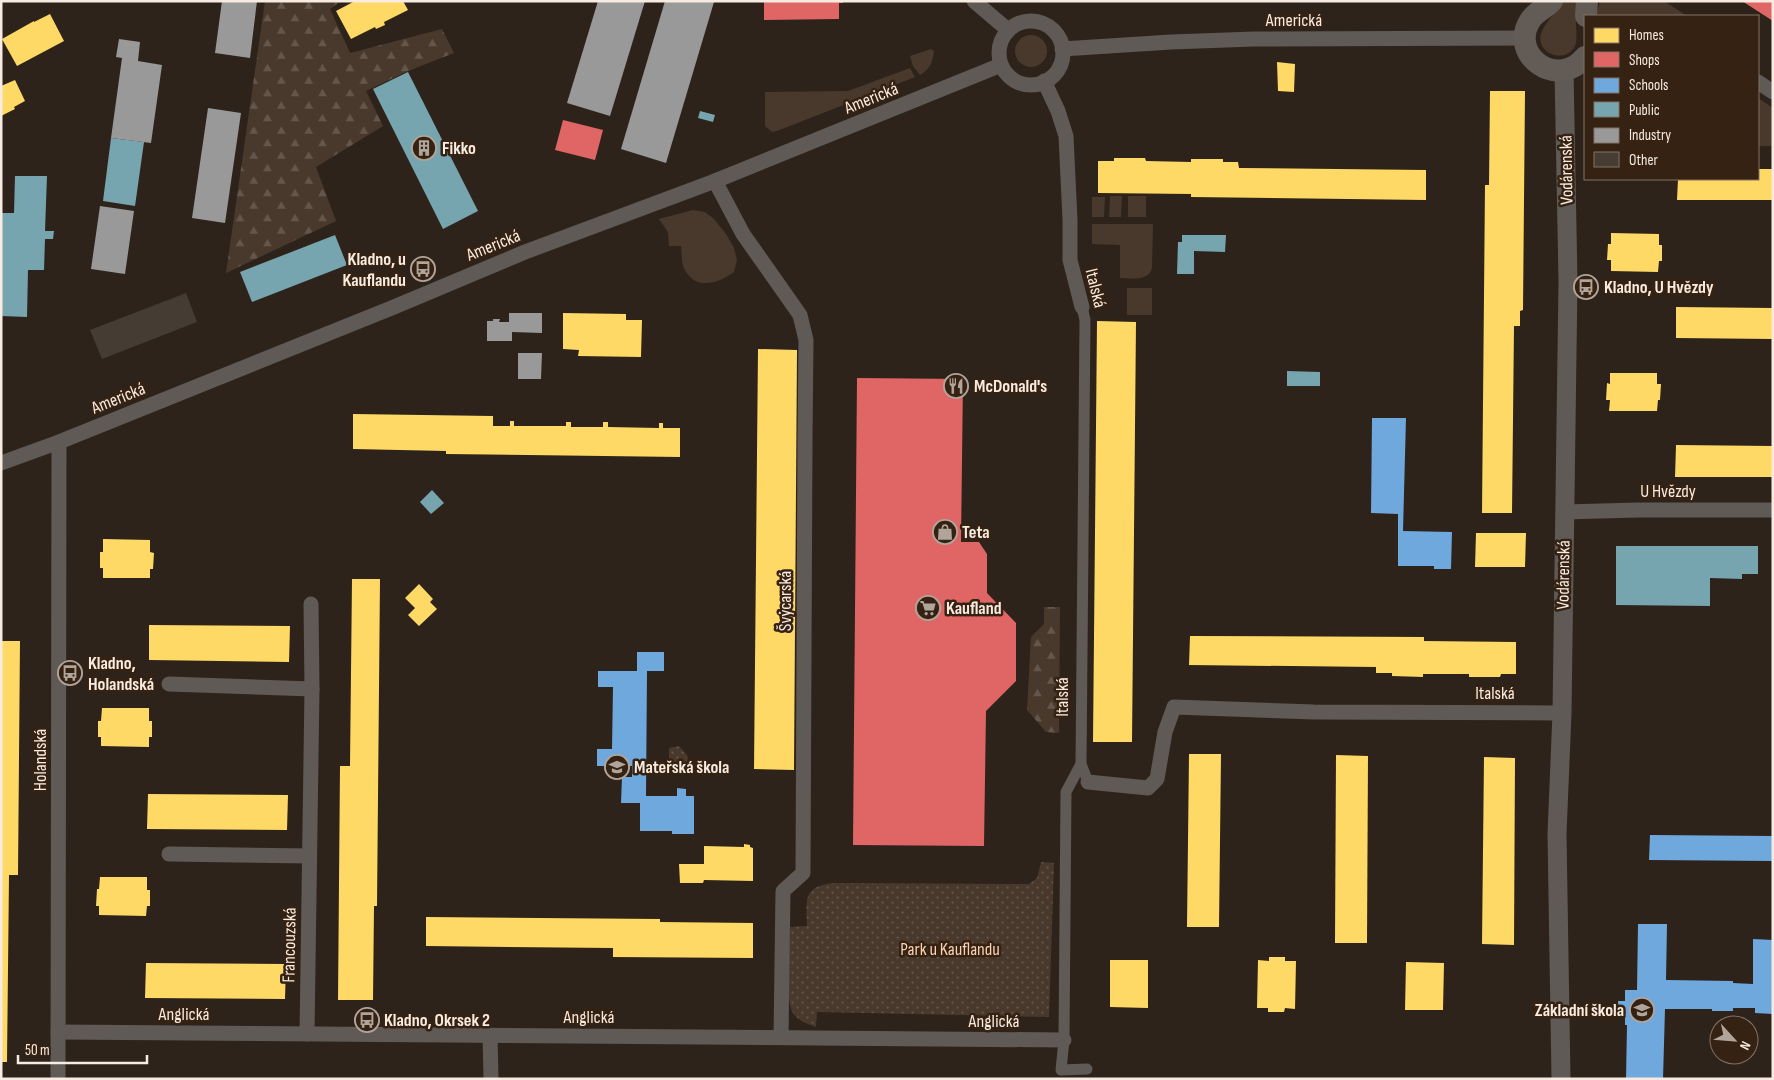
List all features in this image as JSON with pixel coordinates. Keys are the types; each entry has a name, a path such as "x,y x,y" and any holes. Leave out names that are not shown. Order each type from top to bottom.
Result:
{"main road":[{"path":"1552,1 1531,20 1526,38 1530,54 1537,63 1547,69 1564,71 1575,66 1584,58"},
{"path":"1586,15 1588,1"}],"street":[{"path":"974,1 1008,30"},
{"path":"1023,22 1041,22 1056,33 1062,49 1062,60 1057,70 1044,81 1028,84 1017,81 1007,75 1001,65 998,53 1004,35 1008,30 1023,22"},
{"name":"Americká","path":"1062,49 1254,39 1526,38"},
{"name":"Americká","path":"1,464 525,252 716,181 1001,65"},
{"name":"Vodárenská","path":"1561,1079 1557,834 1562,713 1568,281 1564,71"},
{"name":"Italská","path":"1044,81 1058,111 1066,136 1070,260 1085,320 1080,764 1088,782 1148,788 1157,779 1165,732 1174,707 1314,712 1562,713"},
{"path":"1759,83 1773,92"},
{"name":"Švýcarská","path":"716,181 743,234 800,315 806,340 803,873 783,890 781,1037"},
{"name":"Holandská","path":"58,1079 59,442"},
{"name":"U Hvězdy","path":"1564,512 1773,510"},
{"name":"Francouzská","path":"307,1034 312,689 311,604"},
{"path":"169,684 312,689"},
{"path":"1080,764 1066,792 1064,1040 1059,1075 1087,1069"},
{"path":"169,854 309,856"},
{"name":"Anglická","path":"58,1032 1064,1040"},
{"path":"490,1035 491,1079"}],"green space":[{"path":"265,1 341,1 330,9 350,53 442,29 454,53 408,71 366,91 383,126 316,167 336,221 226,273"},
{"path":"1562,1 1580,1 1576,19 1574,48 1569,53 1557,56 1546,51 1542,46 1541,34"},
{"path":"1600,1 1664,1 1685,15 1596,15"},
{"path":"1031,35 1037,36 1042,40 1046,45 1046,57 1042,62 1037,66 1031,67 1025,66 1020,62 1016,57 1015,51 1016,45 1020,40 1025,36"},
{"path":"931,49 934,51 932,62 929,68 920,75 913,66 910,56"},
{"path":"910,68 915,77 777,131 772,132 765,126 765,92 848,91"},
{"path":"1759,99 1773,108 1773,146 1759,146"},
{"path":"1110,196 1122,196 1121,217 1109,217"},
{"path":"1128,196 1146,196 1146,217 1128,217"},
{"path":"1092,197 1105,197 1104,217 1092,217"},
{"path":"693,210 705,212 714,219 734,248 737,260 734,272 715,282 701,283 690,277 683,265 681,246 669,246 668,232 659,219"},
{"path":"1092,224 1153,224 1152,268 1150,272 1139,278 1120,278 1120,245 1092,244"},
{"path":"1127,288 1152,288 1152,315 1127,315"},
{"path":"1044,607 1060,607 1059,733 1046,732 1027,710 1031,637 1044,624"},
{"path":"679,746 687,755 689,770 674,771 669,767 669,748"},
{"name":"Park u Kauflandu","path":"1041,862 1054,863 1049,1017 817,1012 816,1027 800,1020 793,1013 790,1006 788,985 790,927 807,926 806,909 808,896 817,887 834,883 1029,884 1037,878"}],"building: Homes":[{"path":"355,1 403,1 408,10 384,22 385,25 376,29 375,27 351,39 336,11"},
{"path":"50,14 64,41 17,66 2,39"},
{"path":"1277,62 1295,64 1294,92 1278,91"},
{"path":"15,80 25,101 1,116 1,86"},
{"path":"1490,91 1525,91 1523,310 1520,311 1520,326 1514,326 1512,513 1482,513 1485,185 1489,185"},
{"path":"1114,158 1145,158 1146,161 1191,162 1191,159 1223,159 1223,162 1238,162 1239,168 1426,170 1426,200 1191,197 1191,194 1098,193 1098,161 1114,161"},
{"path":"1759,169 1773,169 1773,200 1677,200 1678,180 1759,180"},
{"path":"1611,233 1659,234 1659,245 1662,245 1662,261 1659,261 1658,272 1611,271 1611,260 1607,260 1608,244 1611,244"},
{"path":"1676,307 1773,308 1773,339 1676,338"},
{"path":"563,313 626,314 626,320 642,320 641,357 578,356 579,350 563,349"},
{"path":"1097,321 1136,322 1132,742 1093,742"},
{"path":"758,349 797,350 794,770 754,769"},
{"path":"1610,373 1657,373 1657,384 1661,384 1657,411 1609,411 1610,400 1606,400 1607,383 1610,384"},
{"path":"353,414 493,416 493,426 510,426 510,421 514,421 514,426 566,426 566,422 571,422 571,427 603,427 603,422 608,422 608,427 659,428 659,423 663,423 663,428 680,428 680,457 446,454 446,451 353,449"},
{"path":"1676,445 1773,446 1773,477 1675,477"},
{"path":"1476,533 1526,533 1525,567 1475,567"},
{"path":"103,539 150,540 150,552 154,553 153,569 150,569 150,578 103,578 103,568 100,568 100,552 103,552"},
{"path":"352,579 380,579 377,906 374,906 373,1000 338,1000 340,766 350,766"},
{"path":"419,584 433,599 430,602 437,609 419,626 408,615 415,608 405,598"},
{"path":"149,625 290,626 289,662 149,660"},
{"path":"1190,636 1424,637 1424,641 1516,642 1516,674 1501,674 1500,677 1469,677 1469,674 1423,674 1423,677 1392,676 1392,673 1376,673 1376,667 1189,665"},
{"path":"1,641 20,641 18,875 9,875 7,1062 1,1062"},
{"path":"102,708 149,708 149,721 152,721 152,737 149,737 149,747 101,746 101,737 98,737 98,721 101,721"},
{"path":"1189,754 1221,754 1219,927 1187,927"},
{"path":"1336,755 1368,756 1367,943 1335,943"},
{"path":"1484,757 1515,758 1514,945 1482,944"},
{"path":"148,794 288,795 287,830 147,829"},
{"path":"744,844 750,845 753,848 753,881 704,880 703,883 680,883 679,864 704,864 704,846 744,847"},
{"path":"100,877 147,877 147,890 150,890 150,906 147,906 146,916 99,915 99,906 96,906"},
{"path":"426,917 660,919 660,922 753,923 753,958 613,957 613,948 426,946"},
{"path":"1269,957 1285,957 1285,961 1296,961 1295,1009 1285,1008 1284,1012 1268,1012 1268,1008 1257,1008 1258,960 1269,961"},
{"path":"1110,960 1148,960 1148,1008 1110,1007"},
{"path":"1406,962 1444,963 1443,1010 1405,1010"},
{"path":"146,963 286,964 285,999 145,998"}],"building: Shops":[{"path":"764,1 843,1 843,3 839,3 839,19 764,20"},
{"path":"1742,1 1773,1 1773,21"},
{"path":"563,120 603,130 595,160 555,150"},
{"name":"Kaufland","path":"857,378 963,379 961,542 979,542 987,554 987,593 1016,623 1016,681 986,711 984,846 853,845"}],"building: Schools":[{"path":"1372,418 1406,418 1403,531 1452,532 1451,569 1434,569 1434,566 1398,566 1398,514 1371,513"},
{"path":"637,652 664,652 664,671 647,671 646,796 677,796 677,788 686,789 686,796 694,796 694,834 672,834 672,831 640,831 640,803 621,803 622,777 632,777 632,766 597,766 597,749 612,749 613,687 598,687 598,671 637,671"},
{"path":"1650,835 1773,836 1773,861 1649,860"},
{"path":"1638,924 1667,924 1666,980 1733,981 1733,983 1753,984 1753,939 1773,940 1773,1014 1755,1013 1755,1008 1733,1008 1733,1011 1665,1009 1663,1079 1626,1079 1627,1025 1625,1025 1625,1014 1618,1014 1618,1001 1625,1001 1625,990 1637,990"}],"building: Public":[{"name":"Fikko","path":"408,72 478,211 443,229 373,89"},
{"path":"700,111 715,115 713,122 698,118"},
{"path":"111,138 144,142 135,206 103,201"},
{"path":"15,176 47,176 45,231 54,231 53,239 45,239 44,270 28,270 27,317 1,316 1,213 14,213"},
{"path":"335,235 347,265 252,302 240,272"},
{"path":"1182,235 1226,235 1225,252 1194,251 1194,274 1177,274 1178,242 1182,242"},
{"path":"1287,371 1320,372 1320,386 1287,386"},
{"path":"432,490 444,503 431,514 420,502"},
{"path":"1616,546 1758,546 1758,574 1742,574 1742,579 1710,578 1710,606 1616,605"}],"building: Industry":[{"path":"222,1 257,1 250,58 215,53"},
{"path":"598,1 645,1 610,116 567,103"},
{"path":"665,1 714,2 666,163 621,149"},
{"path":"119,39 140,42 138,61 162,65 151,143 111,138 122,58 116,57"},
{"path":"208,108 241,113 225,223 192,218"},
{"path":"100,206 134,211 125,274 91,269"},
{"path":"509,313 542,313 542,333 512,332 512,341 487,341 487,321 500,319 499,322 509,322"},
{"path":"518,353 542,353 541,379 518,379"}],"building: Other":[{"path":"186,293 197,322 102,359 90,330"}],"place":[{"name":"Fikko","path":"424,148"},
{"name":"Kladno, u Kauflandu","path":"423,269"},
{"name":"Kladno, U Hvězdy","path":"1586,287"},
{"name":"McDonald's","path":"956,386"},
{"name":"Teta","path":"945,532"},
{"name":"Kaufland","path":"928,608"},
{"name":"Kladno, Holandská","path":"70,673"},
{"name":"Mateřská škola","path":"617,767"},
{"name":"Základní škola","path":"1642,1010"},
{"name":"Kladno, Okrsek 2","path":"367,1020"}]}
